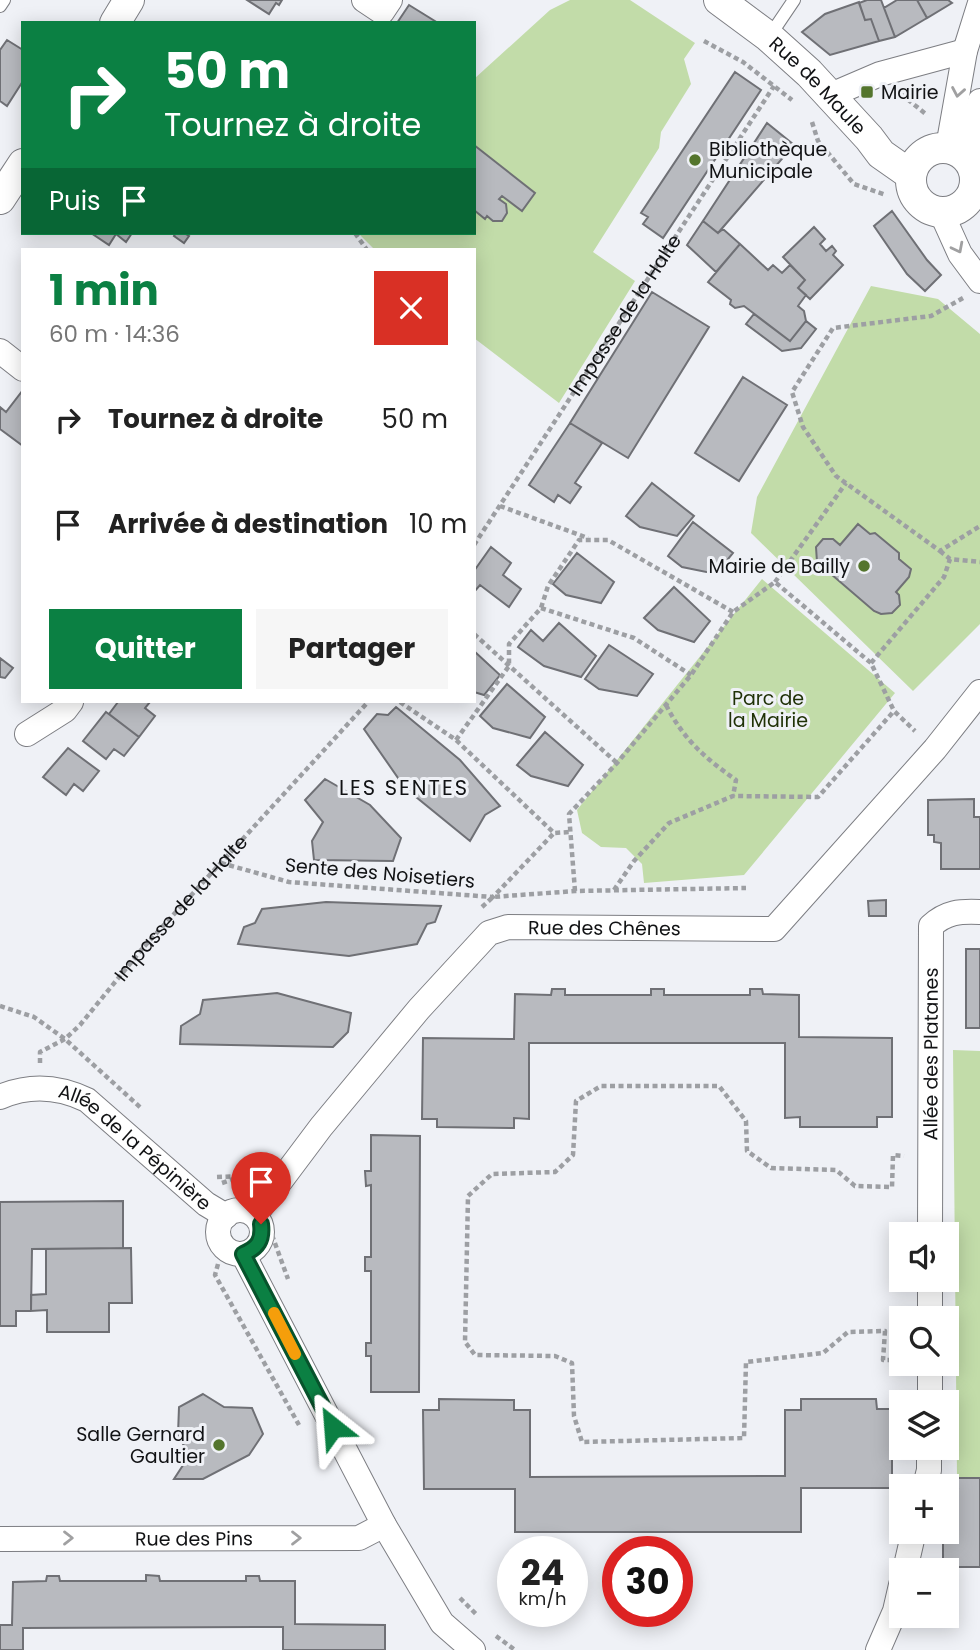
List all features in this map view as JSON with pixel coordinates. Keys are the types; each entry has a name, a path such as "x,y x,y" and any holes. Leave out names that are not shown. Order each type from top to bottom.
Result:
{"street":[{"path":"115,21 129,0"},
{"path":"364,0 382,12 390,0"},
{"name":"Rue de Maule","path":"719,0 769,37 831,95 880,154 911,175"},
{"path":"958,153 965,51 980,2"},
{"path":"831,95 880,74 965,51"},
{"path":"958,153 980,102"},
{"path":"961,214 930,209 915,195 911,175 920,157 938,148 958,153 976,177 975,188 961,214 960,254 973,288"},
{"path":"0,199 21,167"},
{"path":"0,351 21,367"},
{"name":"Rue des Chênes","path":"255,1215 339,1105 419,1009 489,933 508,926 774,929 936,749 980,692"},
{"path":"27,734 65,710 70,703"},
{"name":"Allée des Platanes","path":"930,1222 931,926 940,917 958,911 980,912"},
{"path":"0,1097 14,1091 41,1087"},
{"name":"Allée de la Pépinière","path":"41,1087 68,1091 87,1100 206,1204 226,1216"},
{"path":"240,1210 255,1215 261,1224 262,1234 260,1243 253,1250 243,1254 232,1253 223,1246 219,1225 226,1216 240,1210"},
{"path":"243,1254 384,1525 442,1623 473,1650"},
{"name":"Rue des Pins","path":"0,1538 359,1538 384,1525"},
{"path":"878,1650 889,1625"}],"lane":[{"path":"0,6 4,0"},
{"path":"769,37 794,0"}],"path":[{"name":"Impasse de la Halte","path":"476,542 774,86 743,62 704,41"},
{"path":"893,86 927,115"},
{"path":"813,123 818,141 853,184 874,191"},
{"path":"973,288 931,316 833,327 792,392 803,427 835,475 950,559 980,562"},
{"path":"575,891 569,814 691,675 733,612 775,582 846,483"},
{"path":"500,506 592,540"},
{"path":"940,551 980,526"},
{"path":"456,740 509,666 509,644 541,608 548,586 579,540 608,540 733,612"},
{"path":"871,663 944,577 950,559"},
{"path":"775,582 871,663 894,711 936,749"},
{"path":"541,608 634,638 691,675"},
{"path":"476,637 617,762"},
{"name":"Impasse de la Halte","path":"41,1087 40,1052 65,1039 80,1024 142,949 367,703"},
{"path":"401,703 456,740 554,833 570,832"},
{"path":"666,705 701,755 736,780 733,796"},
{"path":"613,891 634,861 669,823 733,796 818,797 894,711"},
{"name":"Sente des Noisetiers","path":"220,863 289,882 493,897 554,833"},
{"path":"493,897 575,891 746,888"},
{"path":"0,1006 34,1017 65,1039"},
{"path":"889,1360 883,1360 885,1331 848,1332 823,1353 746,1362 744,1438 582,1442 574,1416 572,1363 555,1356 475,1355 465,1342 468,1196 492,1174 555,1172 573,1155 576,1101 601,1086 719,1086 746,1121 747,1151 771,1168 836,1170 855,1186 892,1187 893,1155 929,1158"}],"green space":[{"path":"570,0 630,0 695,43 684,59 691,84 661,132 659,148 593,252 635,281 559,403 476,340 476,248 373,248 360,235 476,235 476,77 550,10"},
{"path":"871,286 938,299 980,334 980,624 913,691 751,533 757,497"},
{"name":"Parc de la Mairie","path":"762,579 895,693 744,875 644,883 642,864 626,848 601,847 582,833 577,810"},
{"path":"953,1050 980,1051 980,1480 959,1478 957,1474 959,1390 956,1390 956,1376 959,1376 959,1306 955,1306 955,1292 959,1292 959,1222 955,1222"}],"building":[{"path":"247,0 282,0 279,5 276,3 269,14"},
{"path":"881,0 895,37 879,41 871,19 865,20 859,3"},
{"path":"897,0 917,0 927,18 895,37 884,8"},
{"path":"917,0 948,0 952,3 927,18"},
{"path":"859,2 865,20 871,19 879,41 830,55 802,32 825,14"},
{"path":"409,5 435,21 398,21"},
{"path":"7,40 21,49 21,84 7,106 0,101 0,50"},
{"name":"Bibliothèque Municipale","path":"735,72 761,90 663,238 643,224 648,217 641,213"},
{"path":"767,123 794,145 718,233 703,221"},
{"path":"476,147 535,193 522,211 502,196 499,199 506,204 507,213 502,221 493,221 487,216 485,219 476,212"},
{"path":"892,211 941,275 925,291 907,274 874,226"},
{"path":"703,221 718,233 723,229 740,244 716,272 687,245"},
{"path":"814,227 825,239 820,244 826,251 832,246 836,251 833,255 843,265 810,299 798,288 805,280 783,257"},
{"path":"94,235 115,235 109,245"},
{"path":"117,235 131,235 126,242"},
{"path":"187,235 189,236 184,243 174,236"},
{"path":"740,244 768,270 773,265 782,273 790,265 805,280 798,288 806,295 798,306 804,311 806,321 790,341 744,306 735,308 730,304 731,300 708,282"},
{"path":"652,292 709,327 628,458 570,423"},
{"path":"754,314 790,341 806,321 816,329 801,348 782,351 746,324"},
{"path":"743,377 787,405 739,481 695,453"},
{"path":"21,393 21,445 0,429 0,407 6,412"},
{"path":"570,423 602,443 575,483 581,487 570,503 558,495 554,502 529,485"},
{"path":"652,483 694,516 677,536 640,527 626,516"},
{"path":"693,522 733,553 716,574 682,567 668,556"},
{"name":"Mairie de Bailly","path":"858,524 870,534 875,533 899,553 899,559 911,569 909,577 896,592 900,605 892,613 881,614 874,611 817,562 816,547 823,539 833,539 840,545"},
{"path":"491,547 511,563 503,575 521,589 509,607 480,585 476,590 476,568"},
{"path":"577,553 614,582 601,603 566,595 553,584"},
{"path":"674,587 710,621 694,642 658,630 644,618"},
{"path":"559,623 596,656 581,677 544,666 518,647 531,630 543,641"},
{"path":"609,645 653,674 637,696 599,689 585,679"},
{"path":"476,653 500,675 484,695 476,693"},
{"path":"0,658 13,668 5,678 0,677"},
{"path":"507,684 545,717 530,738 493,728 480,716"},
{"path":"117,703 149,703 145,708 155,716 139,737 109,714"},
{"path":"396,707 460,760 500,806 485,815 470,841 405,788 364,729 377,714 388,715"},
{"path":"106,712 139,737 124,756 114,749 106,759 83,741"},
{"path":"545,732 583,765 568,786 531,776 517,765"},
{"path":"68,748 99,771 83,791 74,784 66,795 43,777"},
{"path":"325,779 370,805 401,838 393,861 314,860 312,841 323,822 305,800"},
{"path":"974,799 974,817 980,817 980,869 941,869 941,843 934,842 934,835 928,835 928,800"},
{"path":"886,900 886,916 869,916 868,901"},
{"path":"326,902 441,906 435,922 427,924 417,944 349,956 238,944 244,927 255,923 262,909"},
{"path":"966,949 980,949 980,1028 966,1028"},
{"path":"552,989 565,989 565,995 651,995 651,989 664,989 664,995 750,995 750,989 762,989 763,994 799,995 799,1037 892,1038 892,1117 877,1117 877,1127 800,1127 800,1117 785,1118 785,1043 529,1043 529,1119 514,1118 514,1128 437,1127 437,1119 422,1119 423,1038 514,1039 515,994 551,995"},
{"path":"277,993 351,1013 348,1032 333,1047 180,1044 181,1026 200,1014 203,1000"},
{"path":"371,1135 420,1136 419,1392 371,1392 371,1356 366,1356 366,1343 371,1343 371,1271 365,1271 365,1257 371,1257 371,1185 366,1186 365,1171 371,1171"},
{"path":"123,1201 123,1248 32,1249 31,1311 16,1311 16,1326 0,1326 0,1202"},
{"path":"131,1248 132,1303 109,1303 109,1332 47,1332 47,1310 31,1311 31,1295 46,1294 46,1249"},
{"name":"Salle Gernard Gaultier","path":"203,1394 224,1407 252,1408 263,1434 249,1455 203,1479 174,1479 189,1456 178,1434 179,1407"},
{"path":"439,1399 514,1400 514,1410 530,1410 530,1477 785,1476 785,1410 801,1410 801,1399 876,1399 877,1409 889,1409 889,1460 892,1460 892,1474 889,1474 889,1488 801,1488 801,1532 515,1532 515,1489 424,1489 423,1410 439,1410"},
{"path":"959,1478 980,1478 980,1567 959,1567 959,1558 943,1558 943,1544 959,1544"},
{"path":"146,1575 159,1576 160,1581 246,1581 246,1576 259,1576 260,1581 295,1581 295,1624 385,1625 385,1650 283,1650 283,1627 23,1628 23,1650 0,1650 0,1625 12,1625 13,1582 46,1581 47,1576 59,1576 60,1581 146,1581"}],"slow traffic":[{"path":"274,1313 295,1354"}],"place":[{"name":"Mairie","path":"867,92"},
{"name":"Bibliothèque Municipale","path":"695,160"},
{"name":"Mairie de Bailly","path":"864,566"},
{"name":"Salle Gernard Gaultier","path":"219,1445"}],"district":[{"name":"LES SENTES","path":"404,787"}],"route":[{"path":"261,1224 260,1243 243,1254 333,1427"}]}
